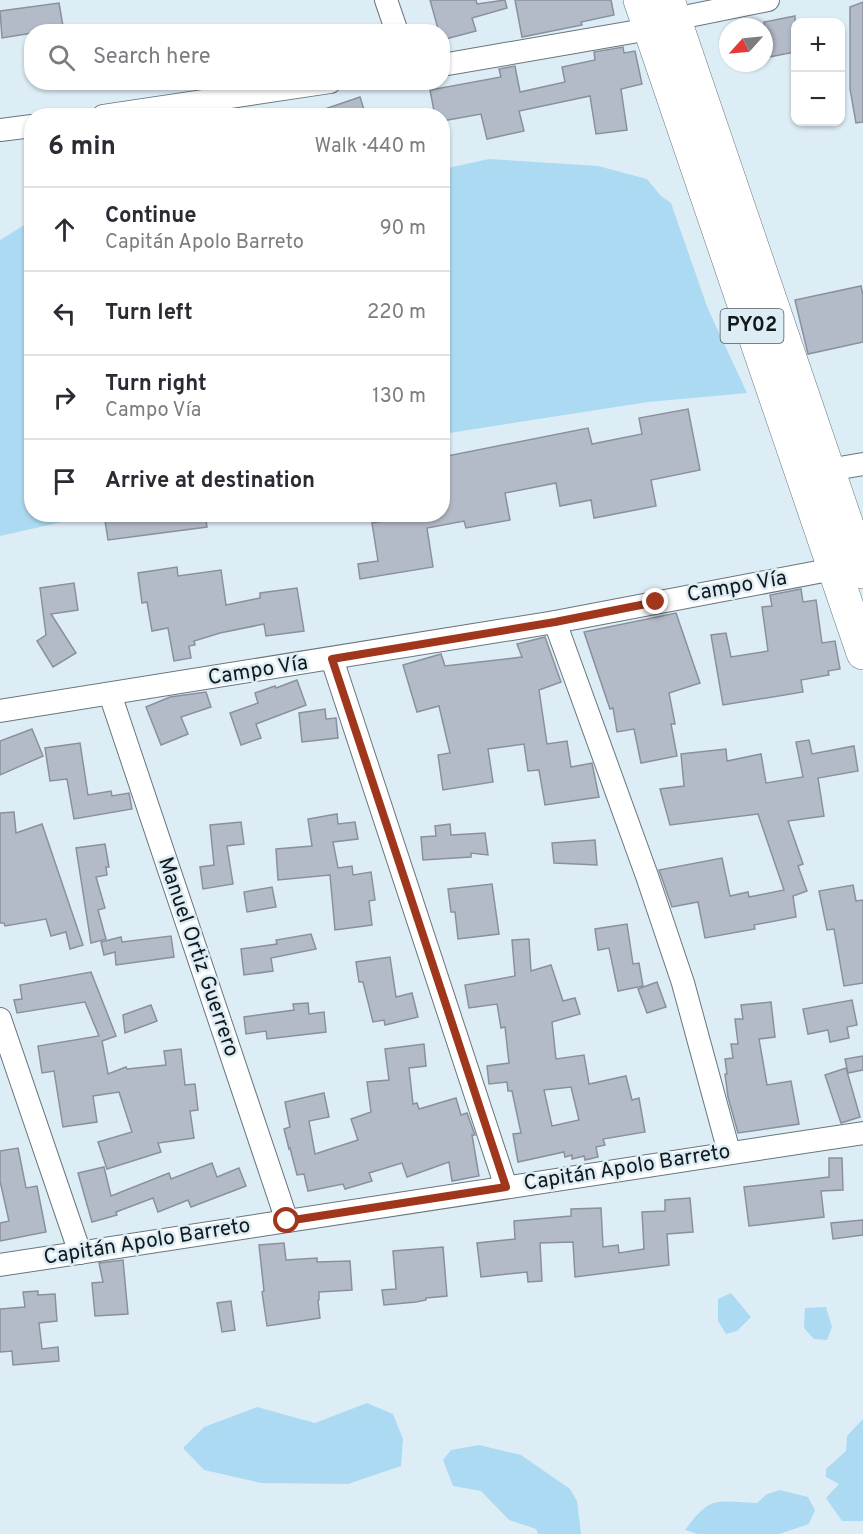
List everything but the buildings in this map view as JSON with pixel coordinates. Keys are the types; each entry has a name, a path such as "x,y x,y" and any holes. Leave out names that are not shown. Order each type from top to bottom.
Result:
{"highway":[{"name":"PY02","path":"658,12 828,470 863,653"},
{"name":"PY02","path":"658,12 849,571"}],"street":[{"path":"386,0 394,24"},
{"path":"450,63 658,12 768,0"},
{"path":"156,108 277,90"},
{"path":"0,130 24,127"},
{"path":"828,470 863,464"},
{"name":"Campo Vía","path":"0,711 332,659 849,571"},
{"path":"555,622 647,876 683,983 729,1152"},
{"path":"332,659 506,1187"},
{"name":"Manuel Ortiz Guerrero","path":"110,694 287,1221"},
{"path":"0,1019 80,1253"},
{"name":"Capitán Apolo Barreto","path":"0,1265 863,1133"}],"shaded area":[{"path":"489,159 598,166 647,179 661,196 671,203 708,309 747,393 648,402 450,433 450,167"},
{"path":"24,225 24,522 62,522 0,536 0,240"},
{"path":"731,1293 751,1317 737,1331 726,1334 718,1321 718,1299"},
{"path":"826,1307 832,1327 827,1340 814,1339 804,1328 805,1308"},
{"path":"367,1403 393,1414 403,1439 401,1466 348,1484 261,1483 204,1470 183,1448 204,1427 257,1407 315,1423"},
{"path":"863,1419 863,1521 842,1521 826,1498 839,1484 826,1477 826,1469 846,1451 847,1436"},
{"path":"479,1445 521,1455 570,1489 577,1501 581,1534 538,1534 536,1529 509,1520 481,1491 453,1486 443,1460 451,1450"},
{"path":"780,1490 808,1497 815,1510 809,1524 779,1534 698,1534 685,1530 694,1518 709,1505 723,1502 757,1503 767,1494"}],"route":[{"path":"287,1221 506,1187 332,659 555,622 656,602"}]}
